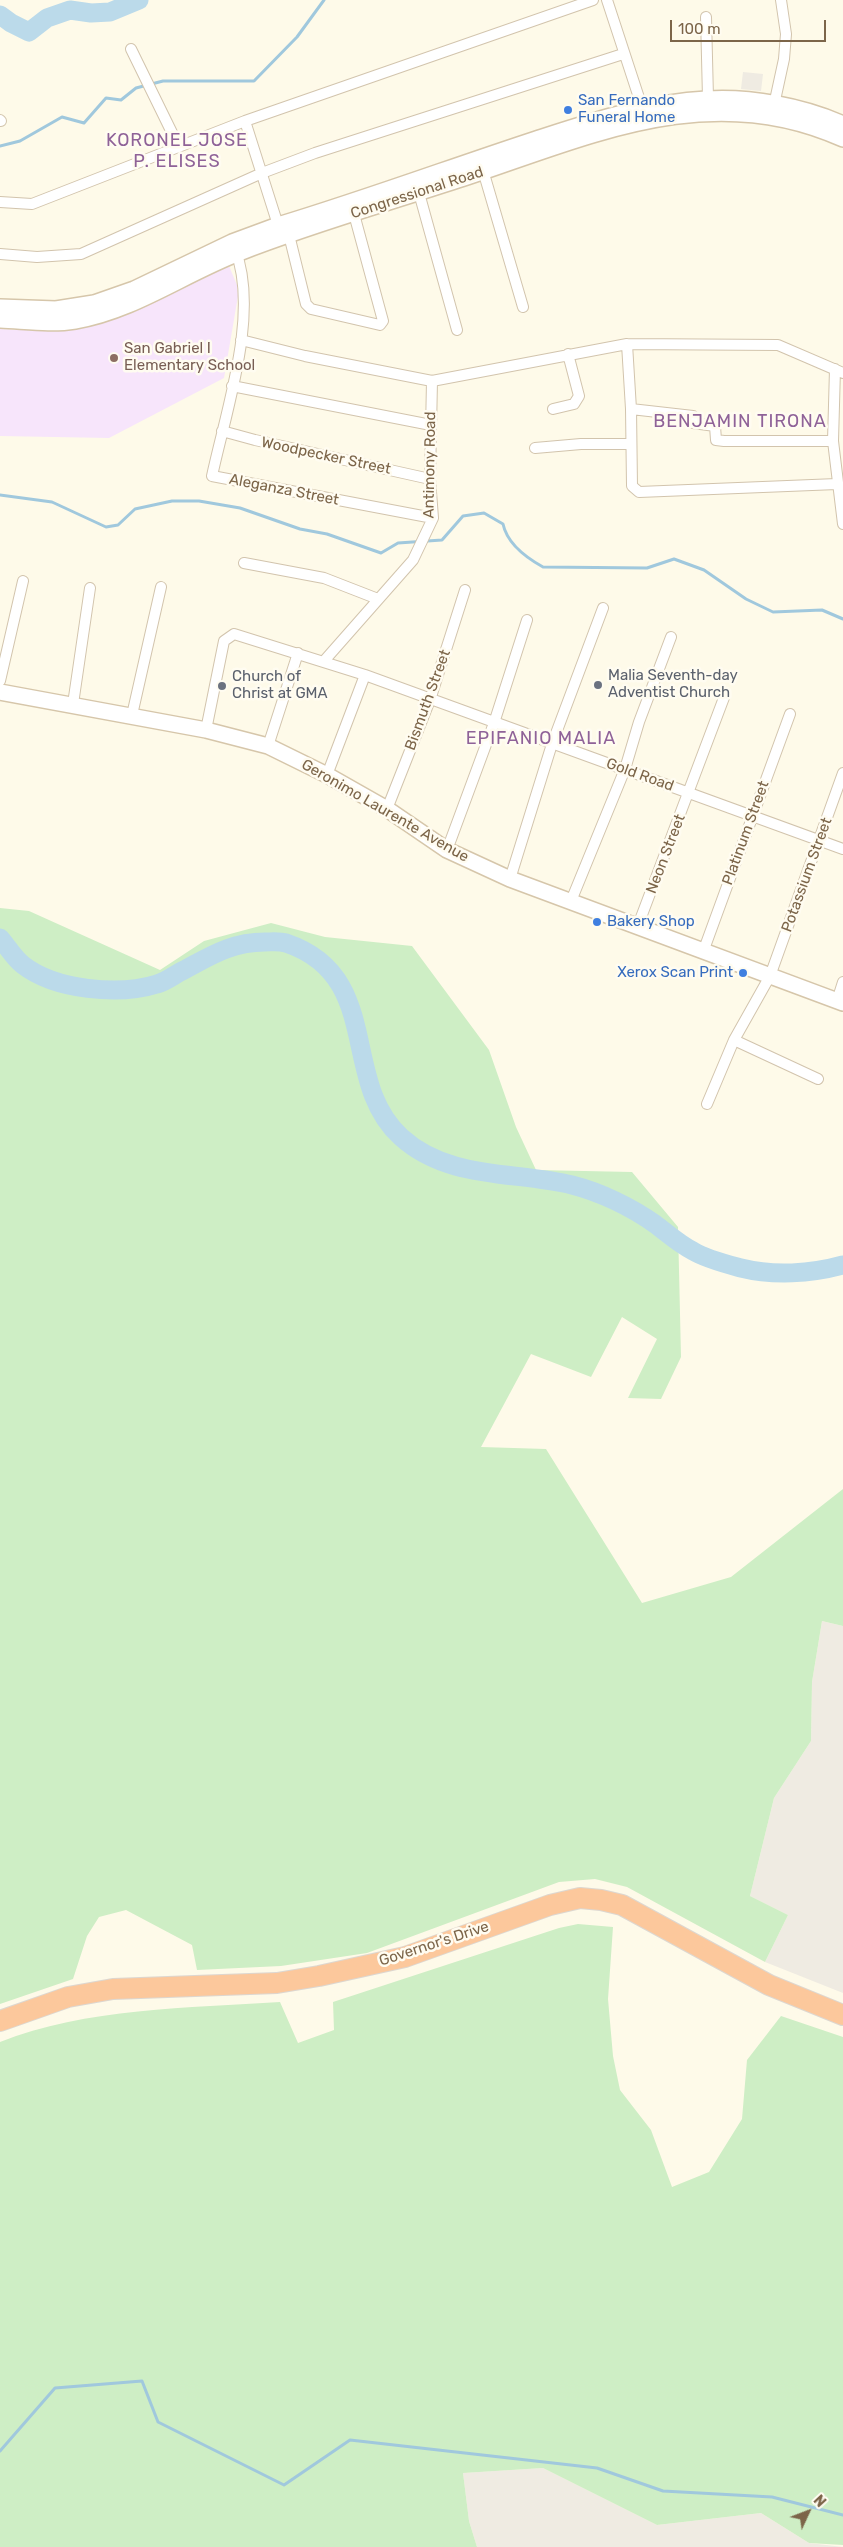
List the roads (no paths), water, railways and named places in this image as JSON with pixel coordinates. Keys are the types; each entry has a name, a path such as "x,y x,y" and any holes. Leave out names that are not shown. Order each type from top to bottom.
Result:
{"highway":[{"name":"Governor's Drive","path":"0,2021 68,1997 113,1989 277,1983 347,1970 405,1957 550,1905 580,1898 622,1905 769,1986 843,2015"}],"main road":[{"name":"Congressional Road","path":"0,307 56,309 94,303 284,230 644,114 708,98 758,109 803,125 840,127"},
{"name":"Congressional Road","path":"644,114 758,109 774,105 840,127"},
{"name":"Congressional Road","path":"310,222 354,214 419,193 481,165"},
{"name":"Congressional Road","path":"0,320 56,323 77,320 138,300 234,248"},
{"name":"Geronimo Laurente Avenue","path":"0,692 132,715 206,730 268,746 326,775 387,810 448,850 510,879 572,901 637,928 840,1002"}],"street":[{"path":"0,202 32,204 244,121 593,0"},
{"path":"607,0 644,114"},
{"path":"774,105 784,59 786,34 781,0"},
{"path":"706,17 708,98"},
{"path":"131,49 179,147"},
{"path":"0,254 37,257 81,254 262,173 315,152 624,54"},
{"path":"244,121 284,230 306,304 380,325 383,321 354,214"},
{"path":"481,165 523,307"},
{"path":"419,193 457,330"},
{"name":"Aleganza Street","path":"234,248 243,278 245,316 212,476 433,518"},
{"path":"241,340 305,356 432,382 627,344 778,345 839,371 833,441 839,465 837,484 843,524"},
{"path":"627,344 631,409 632,486 639,492 837,484"},
{"path":"553,409 574,404 579,396 568,354"},
{"name":"Antimony Road","path":"324,661 413,560 433,518 430,479 432,382"},
{"path":"232,386 431,425"},
{"path":"631,409 693,416 693,423 715,426 716,440 833,441"},
{"name":"Woodpecker Street","path":"222,431 430,479"},
{"path":"535,448 582,444 631,444"},
{"path":"244,563 324,578 378,599"},
{"path":"0,681 23,581"},
{"path":"132,715 162,587"},
{"path":"73,704 90,588"},
{"name":"Bismuth Street","path":"387,810 430,700 465,590"},
{"path":"510,879 552,744 603,608"},
{"path":"448,850 494,723 527,620"},
{"path":"206,730 224,641 228,636 234,634 298,654 268,746"},
{"path":"572,901 625,769 639,722 672,637"},
{"name":"Gold Road","path":"298,654 365,675 843,849"},
{"path":"326,775 365,675"},
{"name":"Neon Street","path":"637,928 725,695"},
{"name":"Platinum Street","path":"703,952 790,714"},
{"name":"Potassium Street","path":"707,1104 734,1040 770,976 843,773"},
{"path":"840,1002 843,982"},
{"path":"734,1040 818,1079"}],"waterway":[{"path":"0,15 29,32 47,18 70,10 91,13 110,12 139,0"},
{"path":"0,146 20,141 62,117 84,123 106,98 121,100 136,88 163,81 254,81 297,37 324,0"},
{"path":"0,495 52,502 106,527 118,525 135,509 172,501 199,501 240,508 300,529 327,534 381,553 398,543 442,540 463,516 484,513 503,524 508,537 518,549 543,567 647,568 674,559 704,570 746,599 773,612 822,610 843,619"},
{"path":"0,938 23,965 36,973 69,985 106,990 142,988 160,983 220,951 241,945 265,942 286,943 317,959 337,979 349,1004 371,1088 382,1114 401,1137 420,1151 440,1161 461,1167 572,1185 593,1192 636,1212 698,1254 753,1271 792,1273 843,1265"},
{"path":"0,2451 55,2388 142,2381 158,2422 284,2485 350,2440 597,2468 663,2491 772,2497 843,2515"}],"place":[{"name":"San Fernando Funeral Home","path":"568,110"},
{"name":"San Gabriel I Elementary School","path":"114,358"},
{"name":"Malia Seventh-day Adventist Church","path":"598,685"},
{"name":"Church of Christ at GMA","path":"222,686"},
{"name":"Bakery Shop","path":"597,922"},
{"name":"Xerox Scan Print","path":"743,973"}],"district":[{"name":"KORONEL JOSE P. ELISES","path":"177,151"},
{"name":"BENJAMIN TIRONA","path":"740,422"},
{"name":"EPIFANIO MALIA","path":"541,739"}]}
